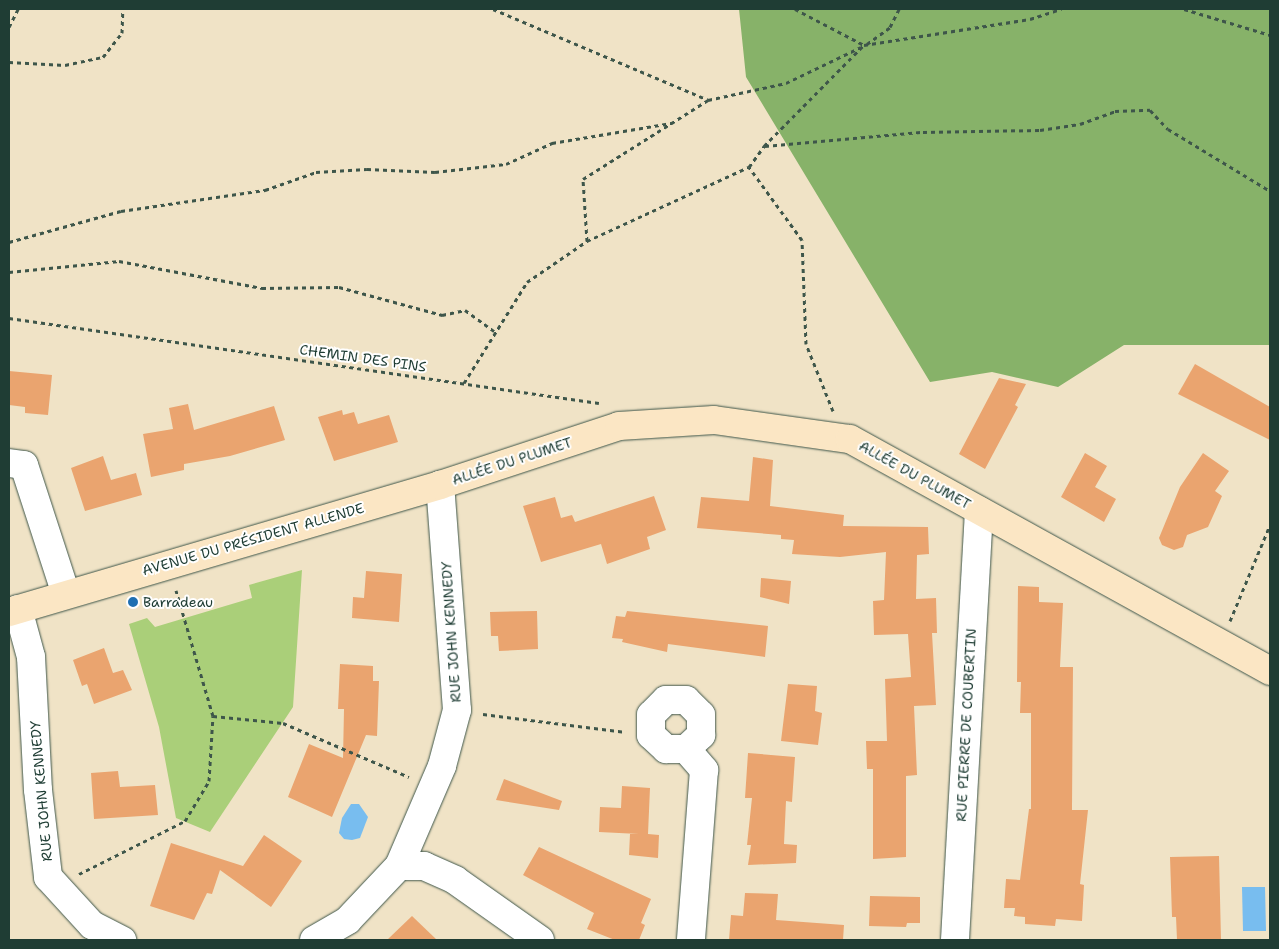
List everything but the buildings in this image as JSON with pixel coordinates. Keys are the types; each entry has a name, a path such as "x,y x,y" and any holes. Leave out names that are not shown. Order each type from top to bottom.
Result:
{"street":[{"name":"ALLÉE DU PLUMET","path":"440,484 619,426 714,420 844,438 1270,672"},
{"path":"9,463 24,465 66,594"},
{"name":"AVENUE DU PRÉSIDENT ALLENDE","path":"13,610 440,484"},
{"name":"RUE JOHN KENNEDY","path":"314,940 348,920 399,866 433,788 456,710 440,484"},
{"name":"RUE PIERRE DE COUBERTIN","path":"955,940 979,511"},
{"name":"RUE JOHN KENNEDY","path":"13,610 31,657 38,790 48,877 92,926 122,940"},
{"path":"666,700 686,700 700,715 700,735 686,749 666,749 651,735 651,715 666,700"},
{"path":"686,749 704,770 691,940"},
{"path":"399,866 424,866 455,880 540,940"}],"path":[{"path":"9,27 18,9"},
{"path":"9,62 65,65 103,57 122,33 123,9"},
{"path":"493,9 708,100"},
{"path":"795,9 864,45 1030,20 1060,9"},
{"path":"587,241 583,179 708,100 786,83 864,45 890,28 900,9"},
{"path":"1184,9 1270,36"},
{"path":"464,383 494,331 527,282 587,241 749,168 764,146 864,45"},
{"path":"764,146 923,132 1040,130 1080,124 1115,111 1150,110 1168,129 1270,191"},
{"path":"9,242 121,211 265,190 316,172 367,169 436,172 506,164 552,143 671,123"},
{"path":"749,168 802,240 806,344 844,438"},
{"path":"9,272 119,261 262,288 339,287 442,315 465,310 494,331"},
{"name":"CHEMIN DES PINS","path":"9,318 608,404"},
{"path":"1229,623 1270,525"},
{"path":"56,886 185,821 209,781 213,716 168,563"},
{"path":"456,710 651,735"},
{"path":"213,716 283,723 433,788"}],"green space":[{"path":"739,9 1270,9 1270,345 1124,345 1058,387 992,372 930,382 746,77"},
{"path":"302,570 293,707 210,832 176,818 159,727 129,624 147,618 155,627 252,598 249,585"}],"water":[{"path":"351,804 359,804 368,817 360,838 352,840 344,839 339,833 342,818"},
{"path":"1242,887 1265,887 1266,931 1243,931"}],"place":[{"name":"Barradeau","path":"133,602"}]}
